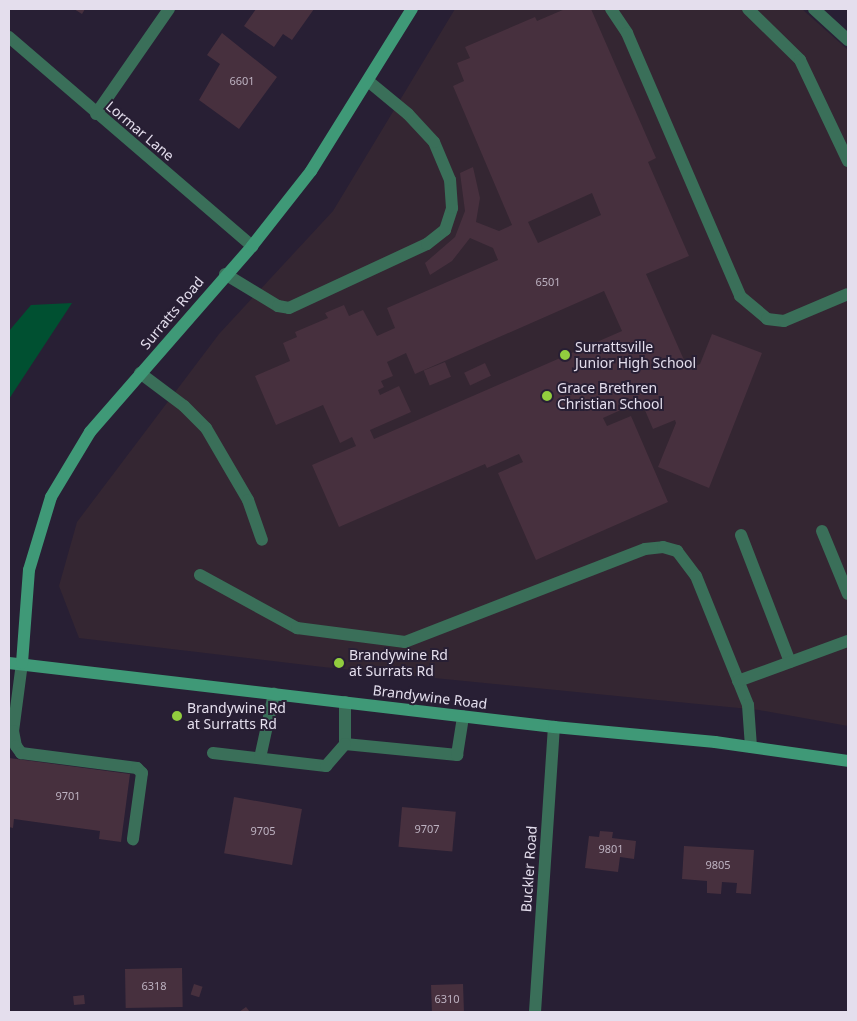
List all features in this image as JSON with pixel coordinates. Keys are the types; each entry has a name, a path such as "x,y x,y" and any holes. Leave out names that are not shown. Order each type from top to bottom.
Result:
{"main road":[{"name":"Surratts Road","path":"22,663 29,570 51,498 90,432 225,274 252,246 312,171 412,9"},
{"name":"Brandywine Road","path":"9,663 22,663 554,727 751,747 848,761"}],"street":[{"path":"96,114 169,9"},
{"path":"611,9 627,33 740,296 767,319 784,321 848,294"},
{"path":"748,9 800,60 848,161"},
{"path":"814,9 848,40"},
{"name":"Lormar Lane","path":"9,37 96,114 252,246"},
{"path":"225,274 278,306 289,308 427,244 444,230 452,208 450,180 434,142 408,114 368,81"},
{"path":"140,374 184,406 206,428 248,500 262,540"},
{"path":"822,531 848,594"},
{"path":"741,535 790,662"},
{"path":"200,575 298,628 405,642 645,549 664,547 676,551 696,576 748,705 751,747"},
{"path":"738,681 848,641"},
{"path":"22,663 13,731 16,746 22,753 137,768 142,773 134,840"},
{"path":"260,758 274,694"},
{"path":"213,752 326,766 345,744 345,702"},
{"path":"345,744 457,755 463,716"},
{"name":"Buckler Road","path":"535,1012 554,727"}],"shaded area":[{"path":"455,9 802,9 848,50 848,726 759,710 323,667 79,638 59,586 77,522 219,334 333,211"}],"green space":[{"path":"72,303 9,399 9,331 31,305"}],"building":[{"path":"74,9 85,9 82,14"},
{"path":"256,9 314,9 292,40 283,34 274,47 244,26"},
{"path":"565,9 591,9 656,158 648,162 689,256 646,274 688,369 700,364 712,334 762,353 709,488 658,467 676,423 675,420 653,429 641,401 603,418 607,426 631,416 668,502 536,560 498,473 523,462 519,454 487,468 485,464 339,527 312,465 356,446 352,437 340,443 323,405 276,425 255,376 290,361 283,343 297,337 295,332 328,318 325,313 344,305 349,316 363,310 377,336 395,328 387,308 498,260 493,248 470,238 452,261 430,275 425,263 455,237 465,211 460,173 473,167 480,198 476,222 499,231 512,225 453,86 464,81 457,63 470,58 465,47 535,17 537,21","holes":["592,193 601,215 538,243 528,222","604,291 622,331 374,439 370,430 411,412 399,386 380,395 378,390 384,387 381,381 393,376 387,362 406,353 415,374"]},
{"path":"222,33 277,77 239,129 199,100 220,64 207,55"},
{"path":"445,362 451,377 430,385 424,371"},
{"path":"485,363 491,376 470,385 464,373"},
{"path":"9,758 130,774 121,842 99,839 100,831 14,819 13,828 9,827"},
{"path":"234,797 302,809 292,865 224,853"},
{"path":"402,807 456,812 452,852 399,847"},
{"path":"600,831 613,832 612,838 636,841 634,859 620,857 618,872 585,868 589,836 599,837"},
{"path":"684,846 754,850 751,894 736,893 737,883 722,882 721,894 707,893 707,881 682,879"},
{"path":"182,968 183,1007 126,1008 125,969"},
{"path":"194,984 203,987 199,997 191,994"},
{"path":"463,984 464,1012 432,1012 431,985"},
{"path":"84,995 85,1004 74,1005 73,996"},
{"path":"246,1007 250,1012 239,1012"}],"place":[{"name":"Surrattsville Junior High School","path":"565,355"},
{"name":"Grace Brethren Christian School","path":"547,396"},
{"name":"Brandywine Rd at Surrats Rd","path":"339,663"},
{"name":"Brandywine Rd at Surratts Rd","path":"177,716"}]}
